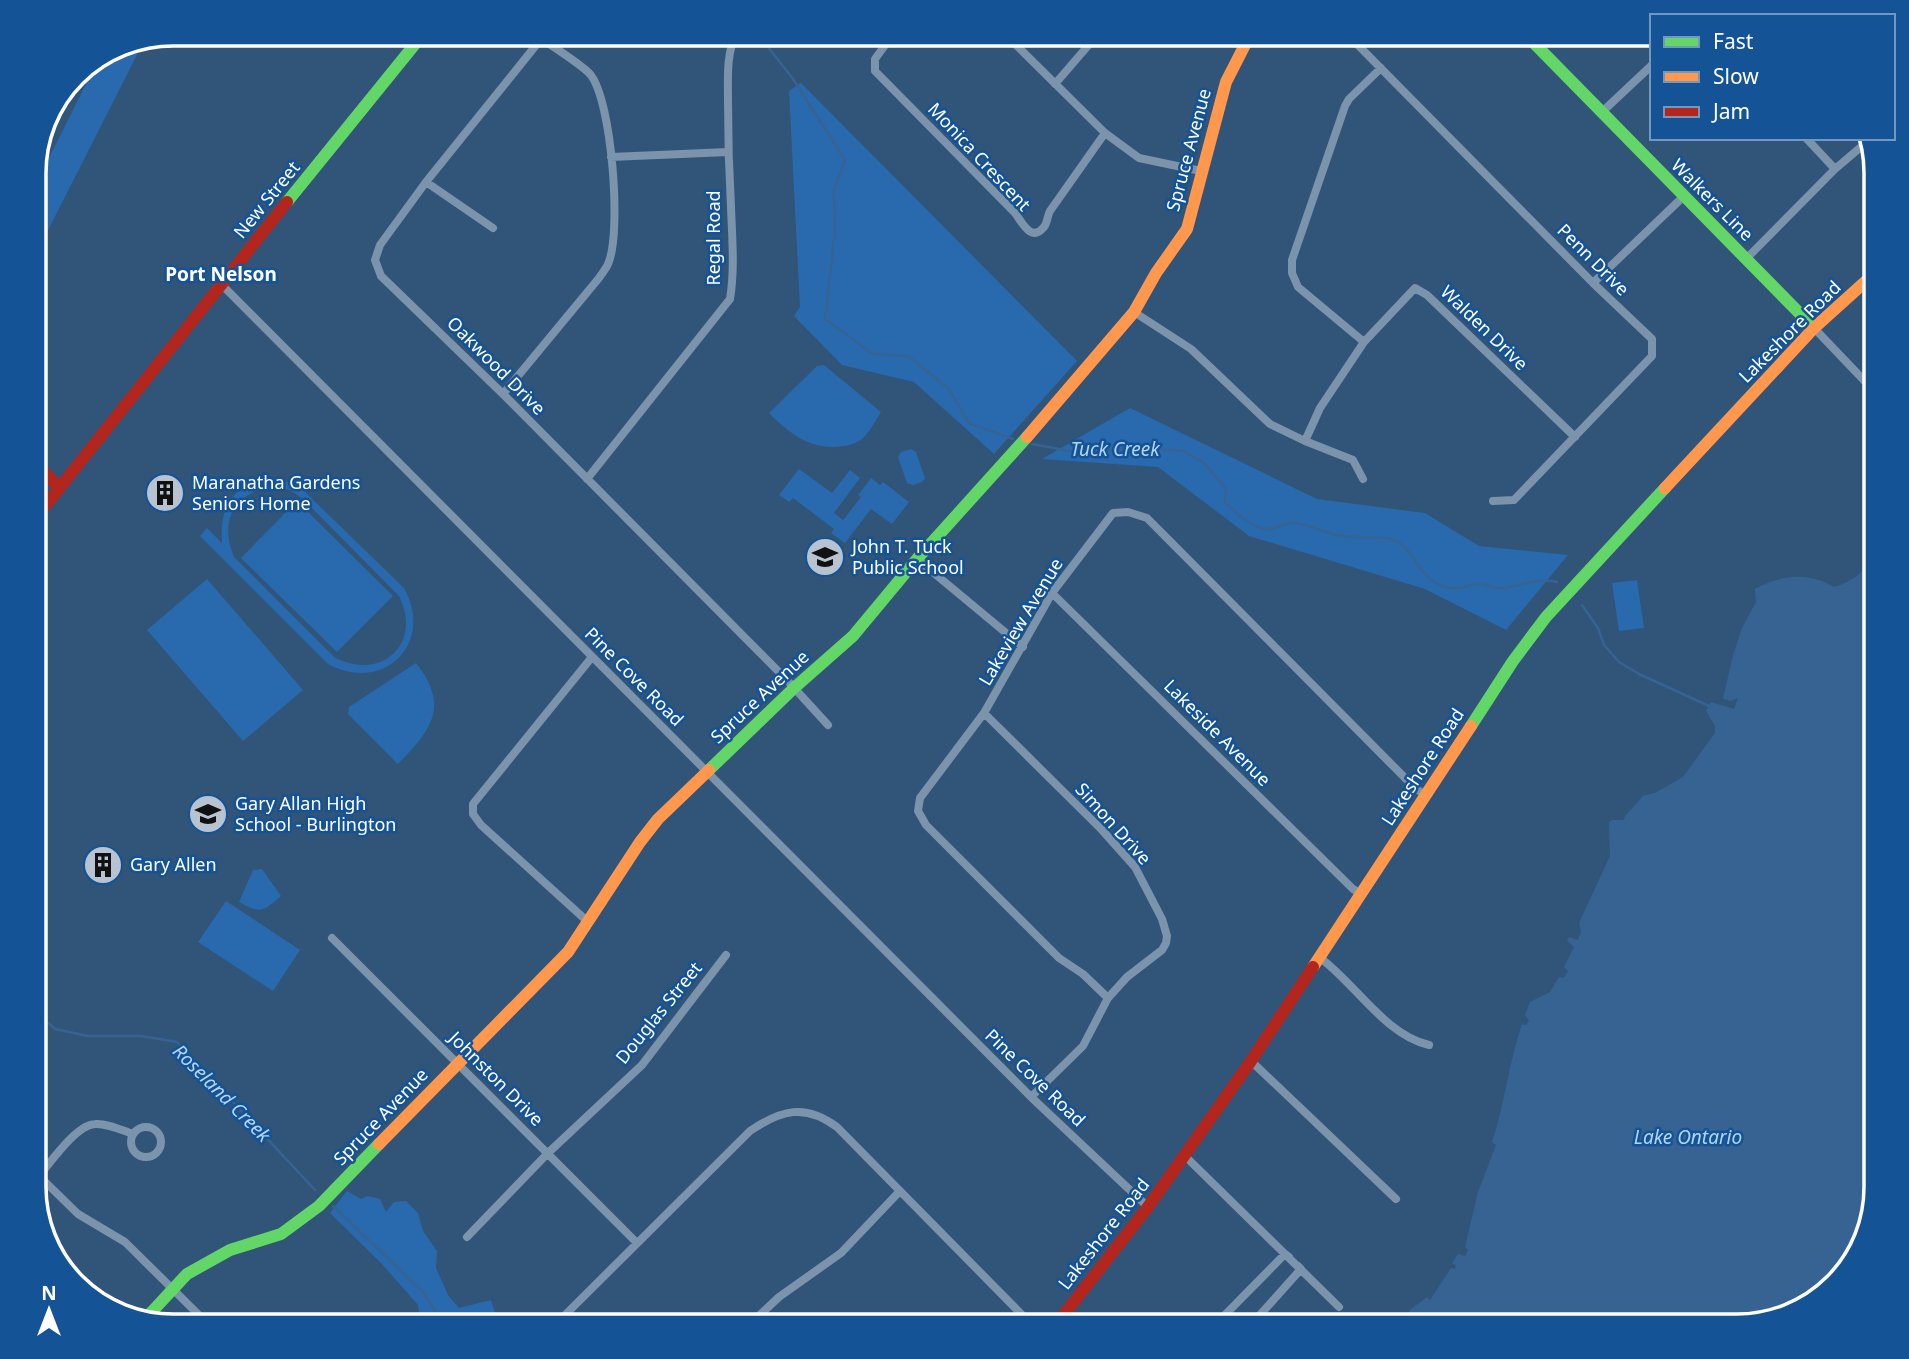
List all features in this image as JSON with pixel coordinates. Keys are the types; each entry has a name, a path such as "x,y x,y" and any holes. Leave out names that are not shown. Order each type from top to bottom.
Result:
{"main road":[{"name":"New Street","path":"46,504 414,46"},
{"name":"Spruce Avenue","path":"152,1311 187,1274 230,1250 281,1234 319,1206 568,952 658,819 794,688 853,636 917,559 1037,426 1133,312 1187,229 1226,82 1244,46"},
{"name":"Walkers Line","path":"1537,46 1814,328"},
{"name":"Lakeshore Road","path":"1065,1313 1148,1207 1251,1061 1513,661 1546,617 1814,328 1864,283"},
{"path":"46,474 59,487"}],"street":[{"name":"Oakwood Drive","path":"535,46 426,182 380,246 375,260 381,276 503,394 828,725"},
{"path":"503,394 608,264 614,234 611,157 605,114 590,74 551,46"},
{"name":"Regal Road","path":"587,479 730,299 733,253 728,152 730,46"},
{"name":"Monica Crescent","path":"884,46 875,59 875,71 1016,213 1021,226 1028,232 1037,232 1043,228 1050,211 1105,133"},
{"path":"1017,46 1105,133 1139,158 1201,172"},
{"path":"1055,85 1088,46"},
{"name":"Penn Drive","path":"1359,46 1593,283 1652,339 1652,356 1575,438 1514,500 1493,501"},
{"path":"1602,112 1650,67"},
{"path":"1364,342 1298,287 1292,273 1292,260 1345,106 1381,68"},
{"path":"1808,140 1835,169"},
{"path":"1746,259 1835,169 1861,147"},
{"path":"611,157 728,152"},
{"path":"426,182 493,228"},
{"path":"1593,283 1683,197"},
{"name":"Pine Cove Road","path":"221,284 1031,1097 1148,1207"},
{"name":"Walden Drive","path":"1305,441 1320,408 1364,342 1411,290 1419,289 1575,438"},
{"path":"1133,312 1191,349 1270,424 1353,460 1363,478"},
{"name":"Walkers Line","path":"1814,328 1864,380"},
{"name":"Lakeview Avenue","path":"1108,999 1083,974 1059,958 926,825 918,811 920,798 984,713 1052,593 1113,513 1128,512 1147,518 1425,795"},
{"path":"917,559 1023,647"},
{"name":"Lakeside Avenue","path":"1052,593 1361,894"},
{"path":"587,921 481,825 473,814 473,804 592,657"},
{"name":"Simon Drive","path":"984,713 1102,830 1135,867 1162,919 1167,936 1162,950 1127,977 1108,999 1083,1046 1031,1097"},
{"name":"Johnston Drive","path":"332,938 637,1243"},
{"name":"Douglas Street","path":"467,1237 548,1153 642,1065 726,955"},
{"path":"1319,957 1396,1030 1414,1042 1429,1045"},
{"path":"1251,1061 1395,1199"},
{"path":"567,1313 750,1131 771,1116 794,1111 822,1116 837,1127 1020,1313"},
{"path":"46,1163 86,1126 108,1126 133,1134"},
{"path":"1185,1156 1339,1307"},
{"path":"46,1183 78,1214 125,1242 196,1313"},
{"path":"762,1313 779,1297 841,1253 899,1192"},
{"path":"1227,1313 1285,1254 1301,1269"},
{"path":"1262,1313 1301,1269"}],"shaded area":[{"path":"139,50 46,234 46,164 90,76 109,62"},
{"path":"801,83 1077,361 994,454 914,382 842,365 794,316 800,307 789,91"},
{"path":"824,365 881,412 865,436 853,444 826,447 807,442 769,413 817,366"},
{"path":"1130,408 1317,499 1425,513 1479,546 1568,555 1506,630 1425,589 1249,536 1158,467 1042,459"},
{"path":"911,449 916,452 925,478 913,485 907,483 898,457 901,452"},
{"path":"799,469 832,493 850,470 860,478 834,513 843,520 861,497 858,495 871,478 880,485 883,482 909,502 892,524 871,509 845,543 831,533 834,529 793,498 789,502 779,495"},
{"path":"273,479 289,482 303,490 404,588 412,609 413,628 408,645 398,658 384,668 367,673 348,672 328,664 200,536 207,528 222,543 223,518 232,498 248,485","holes":["276,487 290,490 302,498 399,596 405,613 406,629 393,654 382,661 367,665 351,664 334,657 234,557 228,530 234,509 241,500 262,489"]},
{"path":"297,501 393,596 337,652 241,558"},
{"path":"207,579 303,690 243,741 147,630"},
{"path":"1637,580 1644,628 1619,631 1612,583"},
{"path":"416,663 432,692 434,705 428,728 398,764 348,714 349,707"},
{"path":"262,869 281,896 265,908 257,910 239,902 253,870"},
{"path":"226,901 300,950 273,991 198,942"},
{"path":"347,1191 361,1199 368,1196 380,1199 386,1212 394,1202 406,1201 418,1213 423,1231 437,1251 436,1268 448,1295 459,1308 491,1300 495,1313 419,1313 418,1305 382,1264 330,1213"}],"water":[{"name":"Lake Ontario","path":"1864,569 1864,1187 1857,1227 1847,1250 1826,1276 1807,1292 1777,1307 1761,1311 1408,1313 1427,1297 1430,1300 1451,1268 1455,1269 1456,1265 1452,1263 1458,1254 1465,1256 1468,1250 1465,1247 1478,1192 1496,1145 1492,1142 1522,1024 1526,1025 1529,1021 1525,1015 1530,1002 1550,992 1559,977 1564,978 1568,971 1564,967 1574,947 1567,941 1569,937 1578,940 1581,932 1579,923 1610,856 1609,822 1624,820 1643,796 1655,793 1683,777 1715,733 1715,726 1706,711 1711,702 1734,709 1738,698 1731,701 1723,699 1742,628 1756,602 1755,589 1775,580 1795,577 1815,579 1834,587"}],"waterway":[{"name":"Tuck Creek","path":"767,46 793,79 845,160 834,190 835,231 825,319 873,354 908,356 948,388 969,423 1013,439"},
{"name":"Tuck Creek","path":"1032,444 1075,452 1144,448 1183,451 1204,463 1226,489 1225,502 1251,524 1270,529 1296,523 1332,534 1391,539 1407,550 1426,575 1444,587 1460,588 1478,584 1502,588 1537,581 1557,582"},
{"name":"Tuck Creek","path":"1582,605 1598,628 1604,645 1619,662 1709,706"},
{"name":"Roseland Creek","path":"46,1021 55,1029 88,1036 141,1036 177,1042 315,1190"},
{"name":"Roseland Creek","path":"333,1206 423,1292 437,1313"}],"traffic: fast":[{"path":"287,202 413,46"},
{"path":"1537,46 1814,328"},
{"path":"709,770 794,688 853,636 917,559 1027,437"},
{"path":"1471,726 1513,661 1546,617 1665,488"},
{"path":"152,1312 187,1274 230,1250 281,1234 319,1206 379,1144"}],"traffic: slow":[{"path":"1027,437 1134,312 1156,273 1187,229 1226,82 1244,46"},
{"path":"1665,488 1814,328 1864,283"},
{"path":"1313,967 1471,726"},
{"path":"379,1144 568,952 640,842 658,819 709,770"}],"traffic: jam":[{"path":"46,505 287,202"},
{"path":"46,474 59,487"},
{"path":"1065,1313 1148,1207 1251,1061 1313,967"}],"place":[{"name":"Maranatha Gardens Seniors Home","path":"165,493"},
{"name":"John T. Tuck Public School","path":"825,557"},
{"name":"Gary Allan High School - Burlington","path":"208,814"},
{"name":"Gary Allen","path":"103,865"}],"district":[{"name":"Port Nelson","path":"221,274"}]}
